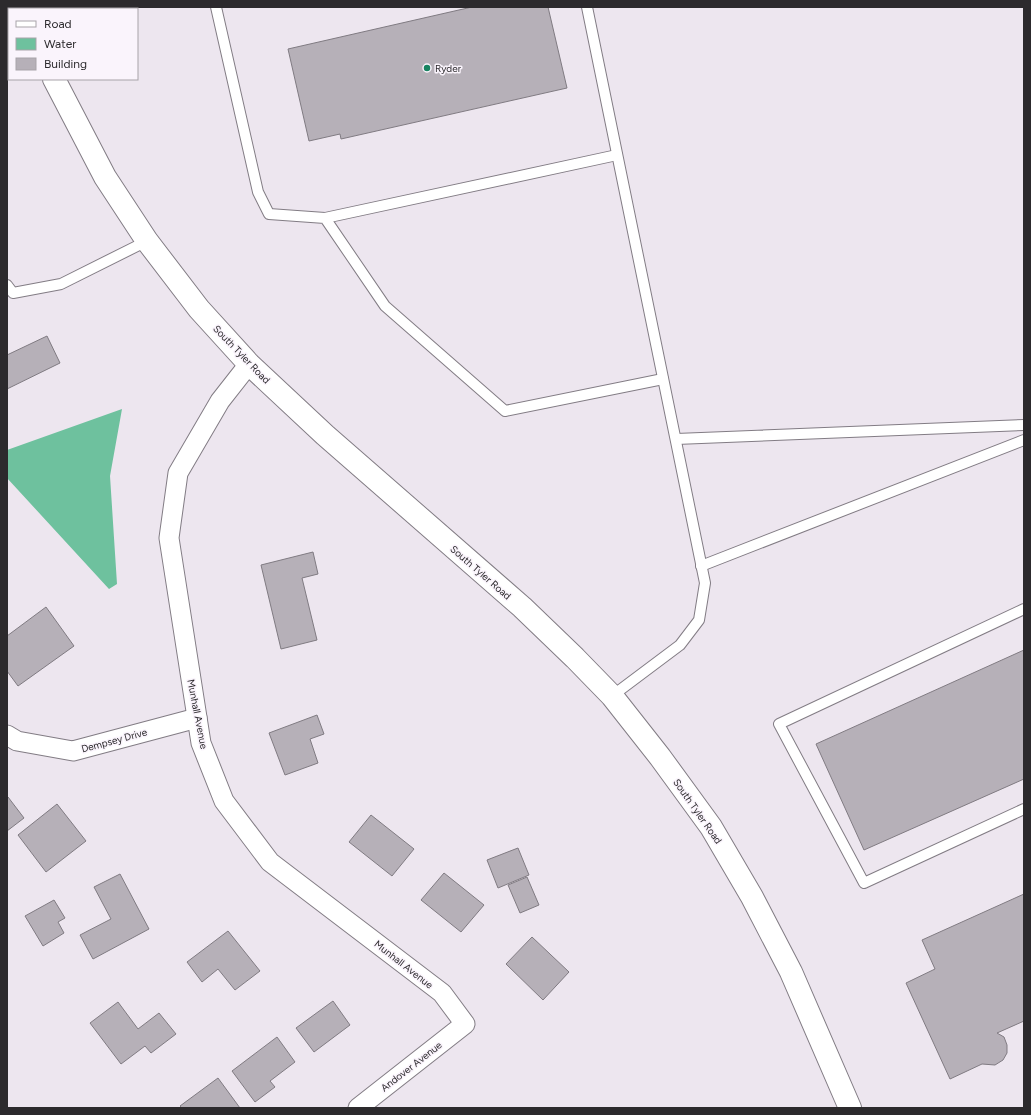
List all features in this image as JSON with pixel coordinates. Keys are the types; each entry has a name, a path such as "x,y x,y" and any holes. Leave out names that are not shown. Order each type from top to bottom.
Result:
{"street":[{"name":"South Tyler Road","path":"55,80 105,177 147,241 199,309 249,364 325,435 522,607 612,696 660,758 711,827 748,890 791,972 850,1108"},
{"name":"Munhall Avenue","path":"249,364 220,401 178,473 169,538 201,743 224,801 270,862 442,993 465,1024"},
{"name":"Dempsey Drive","path":"7,736 17,741 73,751 197,718"},
{"name":"Andover Avenue","path":"358,1108 465,1024"}],"lane":[{"path":"216,7 258,192 269,214 325,218 617,155"},
{"path":"587,7 705,583 699,620 680,645 612,696"},
{"path":"325,218 385,306 504,411 663,380"},
{"path":"7,285 13,293 61,284 147,241"},
{"path":"676,439 1024,425"},
{"path":"701,566 1024,440"},
{"path":"1024,609 779,724 864,883 1024,809"}],"water":[{"path":"122,409 110,476 117,584 109,589 7,478 7,450"}],"building":[{"name":"Ryder","path":"472,7 548,7 567,88 341,139 340,134 309,141 288,49"},
{"path":"47,336 60,363 7,389 7,355"},
{"path":"313,552 318,574 302,578 317,640 281,649 261,565"},
{"path":"46,607 74,646 18,686 7,671 7,636"},
{"path":"1024,650 1024,779 864,850 816,744"},
{"path":"317,715 324,734 310,739 318,763 285,775 269,733"},
{"path":"8,797 24,818 7,831 7,798"},
{"path":"57,804 86,841 46,872 18,835"},
{"path":"371,815 414,849 392,876 349,842"},
{"path":"518,848 529,875 498,888 487,860"},
{"path":"444,873 484,905 461,932 421,900"},
{"path":"120,874 149,929 93,959 80,935 111,919 94,887"},
{"path":"527,877 539,905 520,913 508,885"},
{"path":"1024,894 1024,1021 997,1033 1004,1037 1007,1045 1007,1053 1003,1060 995,1065 982,1064 950,1079 906,983 935,969 922,940"},
{"path":"54,900 65,918 58,922 64,933 43,946 25,916"},
{"path":"228,931 260,971 235,990 218,969 202,982 187,962"},
{"path":"532,937 569,972 543,1000 506,964"},
{"path":"333,1001 350,1025 314,1052 296,1028"},
{"path":"118,1002 138,1029 159,1013 176,1034 151,1053 145,1046 121,1064 90,1023"},
{"path":"277,1037 295,1062 270,1081 275,1087 255,1102 232,1071"},
{"path":"218,1078 240,1108 182,1108 180,1106"}],"place":[{"name":"Ryder","path":"427,68"}]}
